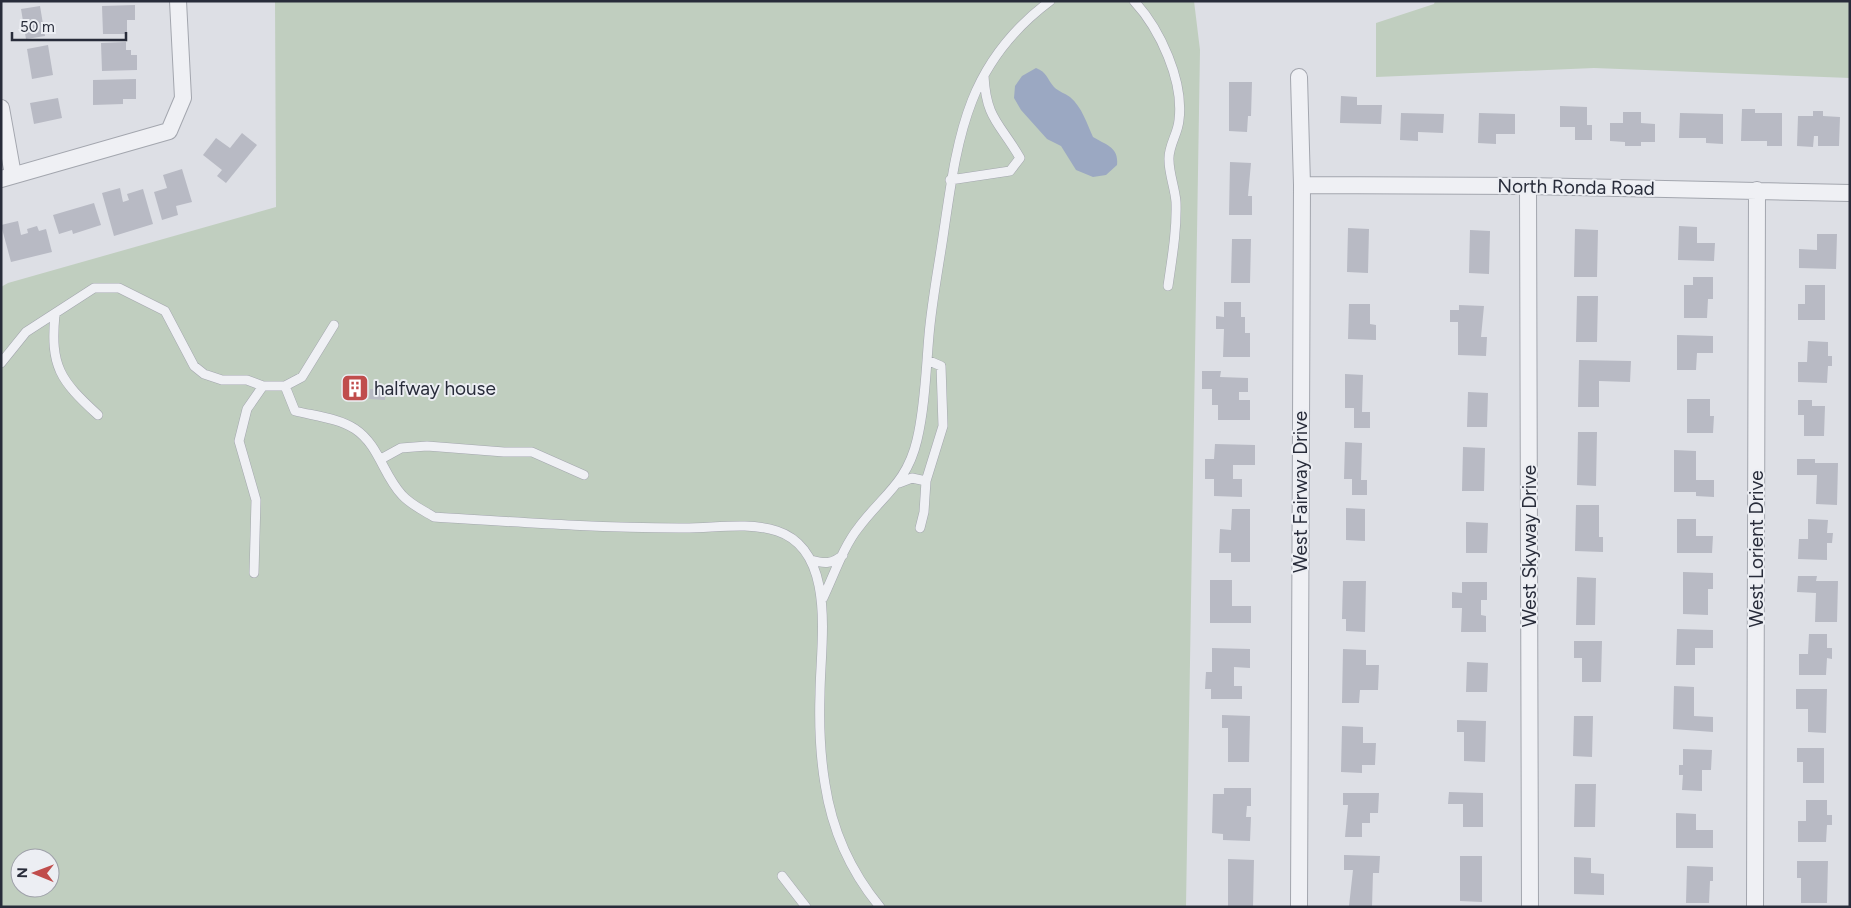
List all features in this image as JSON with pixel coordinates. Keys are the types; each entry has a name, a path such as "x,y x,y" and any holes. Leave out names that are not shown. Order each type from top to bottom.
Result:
{"street":[{"path":"1,108 7,177 169,131 182,98 178,1"},
{"name":"West Fairway Drive","path":"1299,77 1302,185 1299,907"},
{"name":"North Ronda Road","path":"1302,185 1528,186 1850,193"},
{"name":"West Skyway Drive","path":"1528,186 1530,907"},
{"name":"West Lorient Drive","path":"1755,907 1757,190"}],"lane":[{"path":"823,598 859,527 899,483 911,460 918,439 950,180 958,138 984,73 996,54 1016,30 1050,1"},
{"path":"1134,1 1158,33 1171,67 1178,99 1180,118 1169,150 1168,161 1176,201 1174,245 1168,286"},
{"path":"950,180 1010,171 1020,158 992,117 985,98 984,73"},
{"path":"1,363 26,332 94,288 119,288 165,311 194,366 204,374 222,380 247,380 262,386 285,386 302,377 334,325"},
{"path":"55,314 55,363 70,389 98,415"},
{"path":"920,528 924,512 926,482 943,426 941,366 927,360"},
{"path":"254,574 256,500 239,441 247,409 262,386"},
{"path":"285,386 295,411 346,424 357,430 381,459 401,494 416,507 434,516 645,527 752,526 778,531 796,541 811,560 823,598 820,740 831,816 846,856 864,887 880,907"},
{"path":"381,459 401,448 427,446 504,452 532,452 584,475"},
{"path":"899,483 912,478 926,482"},
{"path":"811,560 826,564 835,562 844,555"},
{"path":"782,876 806,907"}],"green space":[{"path":"275,1 1194,1 1200,50 1186,907 1,907 1,287 8,283 276,207"},
{"path":"1435,1 1850,1 1850,78 1594,68 1376,77 1376,23 1434,4"}],"water":[{"path":"1036,68 1045,74 1056,89 1074,101 1084,116 1093,137 1114,150 1117,165 1106,175 1093,177 1076,170 1061,146 1047,139 1021,110 1014,98 1015,86 1022,76"}],"building":[{"path":"135,5 135,20 127,20 127,34 103,34 102,6"},
{"path":"40,6 45,36 26,39 21,9"},
{"path":"126,42 126,50 131,50 131,55 137,55 137,70 102,71 101,43"},
{"path":"48,45 53,75 32,79 27,49"},
{"path":"136,79 136,99 123,99 123,104 93,105 93,80"},
{"path":"1229,82 1252,82 1251,116 1248,116 1247,132 1229,131"},
{"path":"1341,96 1357,97 1357,105 1382,105 1381,124 1340,123"},
{"path":"58,98 62,118 34,124 30,103"},
{"path":"1560,106 1587,107 1587,125 1592,125 1592,140 1575,140 1575,127 1560,127"},
{"path":"1742,109 1755,109 1755,113 1782,113 1782,146 1767,146 1767,141 1741,141"},
{"path":"1813,111 1823,111 1823,116 1840,117 1839,146 1818,146 1818,136 1814,136 1813,147 1797,146 1798,116 1813,116"},
{"path":"1623,112 1641,112 1641,123 1655,124 1655,142 1641,142 1641,146 1625,146 1625,142 1610,141 1610,123 1623,123"},
{"path":"1401,113 1444,114 1443,133 1418,132 1418,141 1400,140"},
{"path":"1479,113 1515,114 1515,134 1496,134 1496,144 1478,143"},
{"path":"1680,113 1723,114 1723,144 1706,143 1706,138 1679,138"},
{"path":"242,133 257,145 226,183 217,176 222,170 203,155 216,138 230,148"},
{"path":"1230,162 1251,163 1248,196 1252,196 1252,215 1229,215"},
{"path":"182,169 192,202 176,206 178,215 162,220 154,192 167,188 163,175"},
{"path":"120,188 123,202 129,200 127,194 143,189 153,224 114,236 102,193"},
{"path":"94,203 101,225 73,234 72,230 59,234 53,215"},
{"path":"18,221 21,235 28,233 27,229 37,226 39,231 46,229 52,252 11,262 1,225"},
{"path":"1679,226 1697,227 1697,243 1715,243 1714,261 1678,260"},
{"path":"1348,228 1369,229 1368,273 1347,272"},
{"path":"1575,229 1598,230 1597,277 1574,277"},
{"path":"1470,230 1490,231 1489,274 1469,273"},
{"path":"1817,234 1837,234 1836,269 1799,268 1799,249 1817,250"},
{"path":"1232,239 1251,239 1250,283 1231,283"},
{"path":"1693,277 1713,277 1713,299 1708,299 1707,318 1684,318 1684,285 1693,285"},
{"path":"1805,285 1825,285 1825,320 1798,320 1798,304 1805,304"},
{"path":"1577,296 1598,296 1597,342 1576,342"},
{"path":"1224,302 1241,302 1241,317 1245,317 1245,333 1250,333 1250,357 1223,357 1224,329 1216,329 1216,316 1224,317"},
{"path":"1349,304 1370,304 1370,324 1376,325 1376,340 1348,339"},
{"path":"1459,305 1484,306 1481,337 1487,337 1486,356 1458,355 1458,322 1450,322 1450,310 1459,310"},
{"path":"1677,335 1713,336 1713,353 1697,353 1696,370 1677,370"},
{"path":"1808,341 1828,342 1828,356 1832,356 1832,366 1828,366 1827,383 1798,382 1798,362 1807,362"},
{"path":"1579,360 1631,361 1630,382 1599,381 1599,407 1578,407"},
{"path":"1202,371 1221,371 1220,377 1248,378 1248,392 1239,392 1239,400 1250,400 1250,420 1218,420 1218,405 1212,405 1212,389 1202,389"},
{"path":"1345,374 1363,375 1362,412 1370,412 1370,428 1354,428 1354,408 1345,408"},
{"name":"halfway house","path":"342,378 367,378 367,398 342,397"},
{"path":"370,389 386,390 385,400 369,399"},
{"path":"1468,392 1488,393 1487,427 1467,427"},
{"path":"1687,399 1710,399 1710,416 1714,416 1713,433 1687,433"},
{"path":"1798,400 1812,400 1812,406 1825,406 1824,436 1804,436 1804,415 1798,415"},
{"path":"1578,432 1597,432 1596,486 1577,485"},
{"path":"1345,442 1362,443 1361,480 1367,480 1367,495 1352,495 1352,479 1344,479"},
{"path":"1215,444 1255,445 1255,465 1233,465 1233,479 1242,479 1242,497 1214,496 1214,479 1205,479 1205,459 1214,459"},
{"path":"1463,447 1485,448 1484,491 1462,491"},
{"path":"1674,450 1696,451 1696,480 1714,480 1714,497 1696,496 1696,492 1674,492"},
{"path":"1797,459 1815,459 1815,463 1838,463 1837,505 1816,504 1817,475 1797,475"},
{"path":"1576,505 1599,505 1599,537 1603,537 1603,552 1575,551"},
{"path":"1346,508 1365,509 1365,541 1346,540"},
{"path":"1232,509 1250,509 1250,562 1231,562 1231,553 1219,553 1220,529 1231,530"},
{"path":"1677,519 1696,519 1696,536 1713,536 1712,553 1677,553"},
{"path":"1808,519 1828,520 1827,533 1833,533 1832,543 1827,543 1827,560 1798,559 1799,539 1808,539"},
{"path":"1466,522 1488,523 1487,553 1466,553"},
{"path":"1683,572 1713,573 1713,589 1708,589 1708,615 1683,614"},
{"path":"1798,576 1817,576 1816,581 1838,581 1837,622 1815,622 1816,593 1797,592"},
{"path":"1577,577 1596,578 1595,625 1576,625"},
{"path":"1210,580 1232,580 1232,606 1251,606 1251,623 1210,623"},
{"path":"1343,581 1366,581 1365,632 1346,631 1346,619 1342,619"},
{"path":"1462,582 1487,582 1487,600 1481,600 1481,615 1486,616 1486,632 1461,632 1462,608 1452,608 1452,592 1462,593"},
{"path":"1677,629 1713,630 1713,648 1695,648 1695,665 1676,665"},
{"path":"1809,634 1827,634 1827,648 1832,648 1832,659 1827,658 1826,675 1799,675 1799,654 1808,654"},
{"path":"1574,641 1602,641 1601,682 1582,682 1582,658 1574,658"},
{"path":"1212,648 1250,649 1250,668 1234,667 1234,686 1242,686 1242,699 1211,699 1211,689 1205,689 1206,672 1212,672"},
{"path":"1343,649 1366,650 1366,665 1379,665 1378,690 1360,690 1359,703 1342,703"},
{"path":"1467,662 1488,663 1487,692 1466,692"},
{"path":"1674,686 1694,687 1694,716 1713,717 1713,732 1673,729"},
{"path":"1796,689 1827,689 1826,733 1808,732 1808,709 1796,709"},
{"path":"1222,715 1250,716 1249,762 1228,762 1228,728 1222,728"},
{"path":"1574,716 1593,716 1592,757 1573,756"},
{"path":"1457,720 1486,721 1485,762 1464,761 1464,732 1457,732"},
{"path":"1342,726 1363,727 1363,743 1376,743 1375,765 1362,765 1362,773 1341,772"},
{"path":"1797,748 1824,748 1824,783 1803,783 1803,762 1797,762"},
{"path":"1683,749 1712,750 1711,770 1702,770 1702,791 1682,790 1683,775 1679,775 1679,765 1683,765"},
{"path":"1575,784 1596,784 1595,827 1574,827"},
{"path":"1224,788 1251,788 1251,806 1247,806 1246,817 1251,817 1250,841 1223,840 1223,834 1212,833 1213,794 1224,794"},
{"path":"1449,792 1483,793 1483,827 1463,827 1463,804 1448,804"},
{"path":"1343,793 1379,793 1378,813 1370,813 1370,823 1362,823 1362,837 1345,837 1348,805 1343,805"},
{"path":"1806,800 1827,800 1827,815 1832,815 1832,825 1827,825 1826,842 1798,842 1798,821 1806,821"},
{"path":"1676,813 1696,814 1696,830 1713,830 1713,848 1676,848"},
{"path":"1344,855 1380,856 1379,873 1373,873 1372,907 1349,906 1353,870 1344,870"},
{"path":"1460,856 1482,856 1482,902 1460,901"},
{"path":"1574,857 1591,858 1591,873 1604,874 1604,895 1574,894"},
{"path":"1228,859 1254,860 1253,907 1228,907"},
{"path":"1797,861 1828,861 1827,903 1801,903 1801,878 1797,878"},
{"path":"1687,866 1713,867 1713,881 1710,881 1709,903 1686,903"}],"place":[{"name":"halfway house","path":"355,388"}]}
